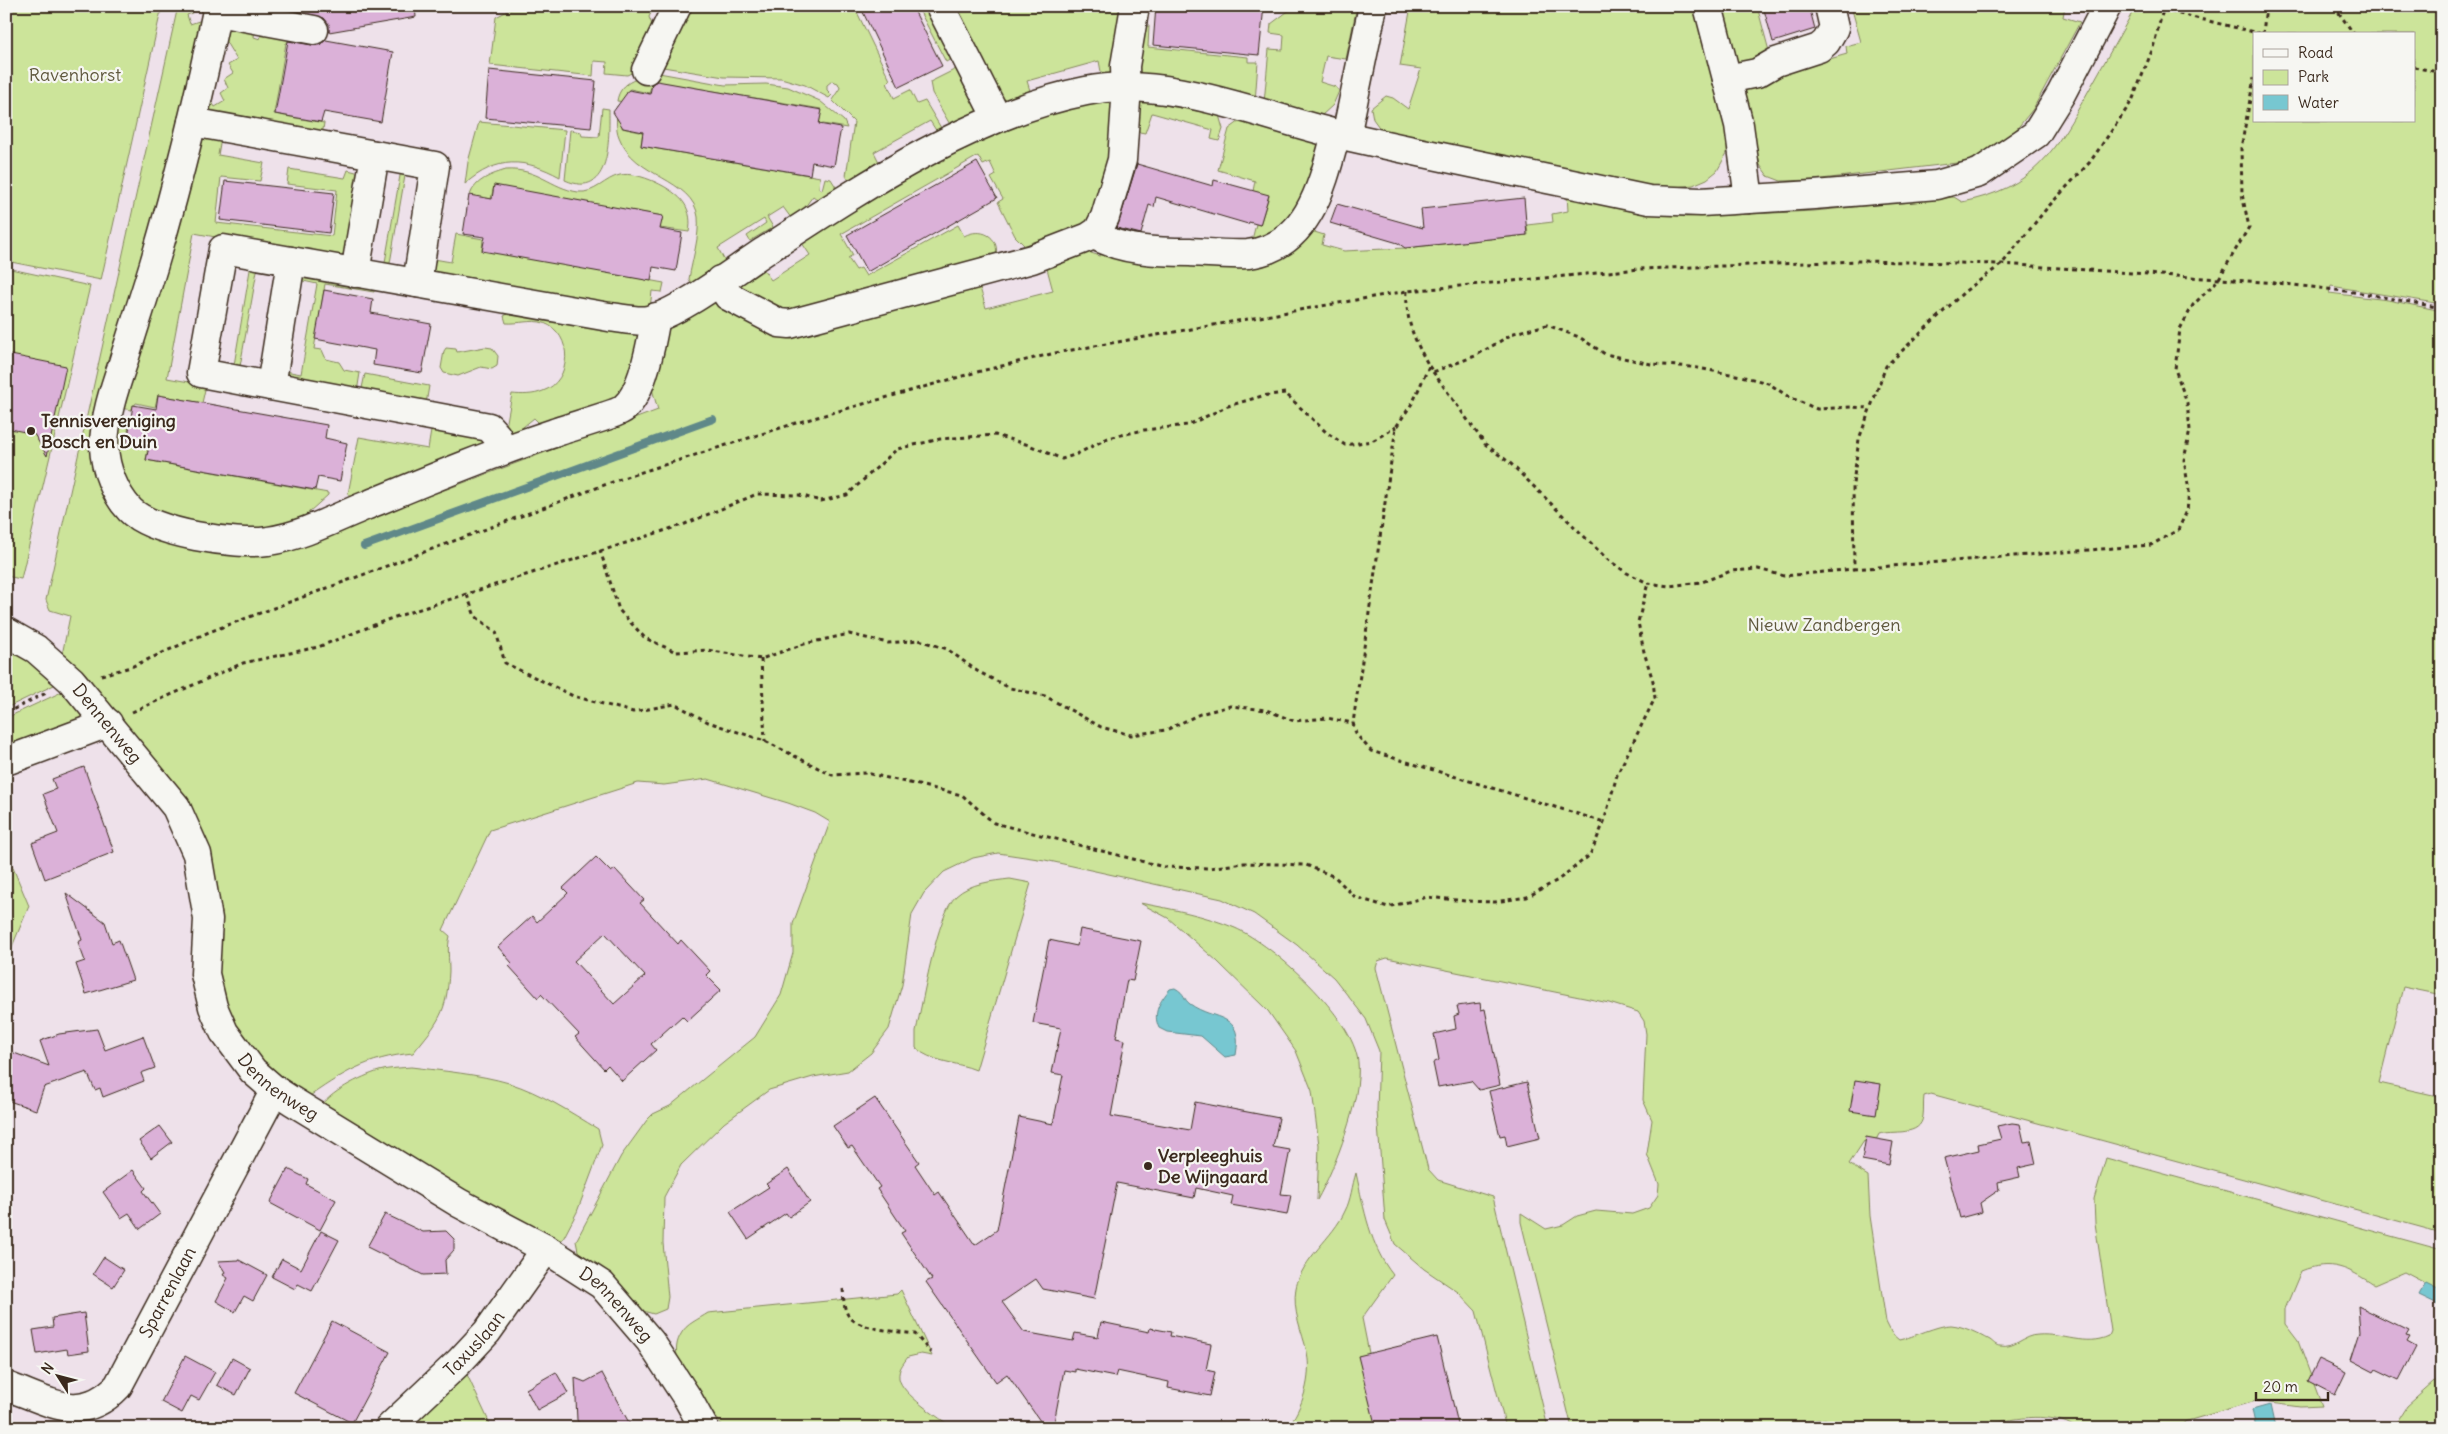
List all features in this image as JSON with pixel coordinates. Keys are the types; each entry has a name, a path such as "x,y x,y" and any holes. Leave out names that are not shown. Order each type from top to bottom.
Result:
{"street":[{"path":"646,70 677,6"},
{"path":"940,6 997,118"},
{"path":"720,280 728,296 779,323 790,324 1032,259 1094,234 1105,217 1122,160 1126,88 1125,66 1135,6"},
{"path":"1094,234 1106,241 1147,252 1248,254 1265,250 1283,242 1299,227 1311,210 1323,184 1341,135 1373,6"},
{"path":"1708,6 1739,125 1749,199"},
{"path":"1727,79 1757,73 1776,62 1819,48 1826,42 1834,28 1828,6"},
{"path":"501,450 497,436 489,427 201,373 223,249 609,317 647,320 686,302 842,201 974,128 997,118 1083,92 1106,88 1154,89 1195,96 1341,135 1649,200 1701,202 1937,185 1979,174 2036,134 2061,94 2107,6"},
{"path":"314,30 217,9 176,190 116,385 107,421 104,447 108,470 117,492 131,510 143,520 159,527 240,543 269,541 348,513 501,450 624,409 637,390 646,366 656,317"},
{"path":"192,122 435,166 418,283"},
{"path":"355,273 375,156"},
{"path":"271,386 291,261"},
{"name":"Dennenweg","path":"6,632 36,649 71,680 108,722 171,800 198,854 208,919 205,974 213,1007 224,1032 253,1071 275,1090 459,1203 546,1249 602,1285 650,1341 688,1399 704,1428"},
{"path":"6,761 108,722"},
{"name":"Sparrenlaan","path":"6,1386 74,1408 97,1404 108,1397 118,1386 275,1090"},
{"name":"Taxuslaan","path":"389,1428 459,1362 487,1332 546,1249"}],"path":[{"path":"2262,32 2266,6"},
{"path":"2334,6 2353,32"},
{"path":"1854,569 1853,484 1859,439 1886,366 1964,292 2002,264 2047,208 2090,162 2132,101 2153,48 2164,8 2254,32"},
{"path":"2416,67 2442,73"},
{"path":"1407,292 1406,309 1410,327 1429,366 1484,444 1510,463 1607,559 1627,573 1648,583 1669,586 1702,582 1730,571 1749,569 1758,569 1784,576 2151,545 2178,530 2187,511 2189,491 2184,460 2190,430 2187,403 2175,370 2180,330 2192,304 2218,280 2249,227 2242,194 2241,148 2253,83"},
{"path":"6,713 16,710 71,680 131,667 209,632 607,484 796,423 976,372 1055,353 1407,292 1569,274 1702,265 1859,261 2002,264 2315,287 2442,308"},
{"path":"1433,372 1475,356 1514,333 1547,325 1579,337 1605,354 1651,364 1692,367 1750,378 1768,383 1789,397 1817,409 1869,408"},
{"path":"108,722 243,663 318,647 392,618 685,524 757,494 799,495 821,501 848,495 898,449 940,439 995,435 1029,444 1062,458 1077,454 1108,438 1144,430 1188,425 1228,406 1262,396 1285,393 1326,432 1345,445 1372,441 1396,427 1413,402 1429,366"},
{"path":"1396,427 1353,723 1356,734 1371,751 1604,822"},
{"path":"600,550 619,610 645,638 676,652 707,650 760,659 804,644 849,634 888,643 919,640 947,649 977,671 1010,688 1045,696 1101,727 1131,735 1166,730 1200,714 1230,706 1266,710 1294,721 1327,718 1353,723"},
{"path":"467,595 475,616 496,632 505,663 573,696 633,712 675,704 708,722 765,741 832,775 866,773 962,795 994,823 1164,867 1209,868 1244,863 1306,865 1334,877 1355,897 1388,908 1427,897 1495,902 1527,897 1558,880 1590,854 1604,822 1617,775 1655,698 1653,681 1644,652 1638,622 1648,583"},
{"path":"760,659 765,741"},
{"path":"843,1289 844,1305 848,1316 857,1324 915,1334 931,1353"}],"green space":[{"name":"Ravenhorst","path":"6,6 162,6 101,280 6,261"},
{"name":"Nieuw Zandbergen","path":"178,6 190,6 192,13 187,15 190,24 205,19 97,478 105,499 121,519 292,547 658,410 652,389 660,341 669,326 719,294 783,332 978,281 986,308 1053,291 1045,261 1092,244 1091,253 1100,256 1104,246 1182,259 1305,229 1324,235 1322,245 1344,251 1405,248 1528,235 1527,225 1553,222 1552,214 1568,211 1567,195 1686,217 1814,211 1954,197 1962,202 1987,196 2008,187 2040,164 2053,149 2077,112 2136,6 2442,6 2442,304 2331,286 2329,293 2388,300 2442,311 2442,995 2403,987 2379,1083 2442,1097 2442,1233 1931,1094 1924,1096 1923,1116 1921,1123 1917,1127 1912,1130 1879,1134 1873,1146 1864,1141 1849,1164 1868,1176 1870,1216 1886,1322 1892,1334 1899,1340 1951,1325 1966,1329 1997,1345 2005,1346 2010,1346 2028,1337 2038,1335 2083,1340 2100,1339 2109,1336 2111,1331 2095,1223 2094,1199 2106,1158 2442,1250 2442,1292 2404,1272 2374,1285 2356,1274 2339,1267 2321,1266 2301,1271 2285,1309 2285,1324 2298,1341 2322,1406 2300,1407 2255,1401 2184,1422 2185,1428 2076,1428 2056,1419 2034,1417 1990,1424 1986,1428 1854,1428 1825,1419 1777,1425 1771,1428 1572,1428 1521,1222 1521,1213 1546,1229 1563,1225 1577,1216 1596,1211 1632,1214 1649,1208 1658,1195 1659,1184 1647,1154 1652,1120 1643,1100 1646,1034 1644,1021 1638,1012 1609,1003 1387,958 1378,961 1376,968 1428,1169 1438,1180 1493,1197 1548,1428 1506,1428 1476,1311 1458,1292 1424,1269 1395,1244 1385,1220 1377,1111 1379,1051 1366,1019 1334,978 1297,945 1254,914 1222,899 1045,860 998,853 973,858 944,872 924,893 912,914 902,985 889,1029 871,1053 848,1071 813,1077 769,1090 724,1123 681,1165 664,1197 663,1243 668,1297 666,1309 654,1314 639,1310 579,1256 576,1241 621,1156 647,1120 653,1114 670,1106 755,1037 781,995 793,953 793,924 830,822 815,813 788,803 708,779 664,785 638,783 490,830 443,930 450,936 448,985 444,1007 429,1033 413,1053 396,1055 355,1068 304,1100 225,1028 212,952 211,889 90,686 92,682 85,673 79,672 62,655 70,616 50,610 46,600"},
{"path":"517,6 654,6 649,17 655,32 638,70 627,75 606,73 607,62 594,61 593,76 490,65 496,17"},
{"path":"684,6 854,6 890,80 887,83 894,98 910,90 917,104 925,101 944,133 939,135 930,121 874,152 882,168 857,182 849,180 846,176 854,122 832,100 840,88 838,83 832,81 827,85 827,90 832,95 829,98 805,85 781,78 724,77 657,66"},
{"path":"917,6 931,6 957,56 946,62"},
{"path":"949,6 1127,6 1117,67 1107,76 1102,77 1099,61 1027,81 1032,97 1009,104 997,98"},
{"path":"1295,6 1357,6 1346,59 1326,56 1320,82 1336,87 1339,91 1333,105 1321,116 1313,116 1264,103 1269,49 1283,50 1284,35 1270,33 1271,24"},
{"path":"1411,6 1698,6 1729,125 1727,153 1717,171 1707,179 1693,185 1649,190 1381,130 1373,119 1371,108 1386,96 1393,98 1408,109 1421,69 1400,66"},
{"path":"1717,6 1757,6 1769,51 1765,59 1733,66"},
{"path":"1851,6 2065,6 2063,17 2080,22 2033,109 2011,136 1990,152 1965,162 1813,180 1781,181 1768,176 1760,165 1742,89 1781,73 1847,54 1846,46 1861,42"},
{"path":"223,22 255,28 254,37 260,39 263,29 319,42 318,49 286,43 274,114 324,123 322,136 208,112 207,94 215,107 225,101 221,93 228,88 224,79 233,73 228,65 237,60 221,34"},
{"path":"1145,26 1149,26 1148,47 1248,57 1248,62 1258,62 1255,102 1143,78 1132,67"},
{"path":"962,66 980,100 976,115 952,128 932,93 930,82"},
{"path":"659,73 725,85 766,84 788,87 820,101 844,121 847,128 823,124 819,126 821,109 653,81 649,93 630,89 627,91 625,102 617,101 622,88 627,84 639,78"},
{"path":"1113,101 1118,108 1097,221 1028,249 1015,236 998,202 1003,199 991,178 996,175 990,162 983,165 978,156 841,234 853,255 848,258 856,270 861,268 866,276 958,225 964,236 970,233 988,235 995,243 996,256 790,318 733,283 761,266 771,280 810,255 800,240 979,136 1075,103"},
{"path":"1142,101 1219,115 1223,129 1219,141 1211,139 1213,130 1152,113 1145,133 1134,131 1137,106"},
{"path":"617,106 624,107 622,128 640,132 643,130 641,146 820,177 819,188 822,190 825,178 831,179 839,192 822,203 813,196 794,222 783,207 767,217 776,232 774,234 770,229 750,241 747,236 766,223 764,219 718,248 727,265 693,286 689,279 697,240 698,224 694,204 675,185 649,170 626,151 618,133"},
{"path":"602,108 609,109 609,135 605,163 600,174 592,182 580,184 565,180 570,130 581,132 582,136 599,137"},
{"path":"1240,121 1322,145 1325,155 1286,228 1251,244 1256,224 1260,225 1269,196 1253,191 1255,181 1218,170 1229,129"},
{"path":"479,122 565,130 560,177 535,166 511,163 488,168 465,184 468,162"},
{"path":"221,138 218,155 264,163 260,181 221,177 216,223 332,236 337,190 287,184 289,169 345,178 348,170 360,173 345,253 334,259 194,233 167,378 206,385 202,403 158,395 155,407 136,403 131,410 121,408 201,140"},
{"path":"401,170 406,170 389,269 384,268"},
{"path":"506,170 527,172 560,187 578,192 590,191 620,175 628,174 646,178 664,186 684,203 688,210 689,232 660,228 662,216 494,186 491,199 470,195 480,182"},
{"path":"456,234 483,239 482,250 664,283 662,292 652,291 650,309 640,310 435,276 432,271 434,259 451,262"},
{"path":"251,264 258,265 239,372 233,371"},
{"name":"Tennisvereniging Bosch en Duin","path":"6,268 90,286 21,579 6,576"},
{"path":"301,276 375,285 374,292 325,284 314,349 322,350 326,359 339,362 344,370 360,373 357,392 287,380 285,371 301,374 317,284 299,280"},
{"path":"515,310 644,330 635,371 616,399 544,428 534,418 512,436 506,427 512,394 536,393 553,386 560,378 566,357 561,337 554,329 544,323 534,321 506,323 504,316"},
{"path":"485,347 492,348 498,356 497,366 492,369 481,367 458,376 444,373 441,368 446,348 456,349 457,352"},
{"path":"365,374 429,386 426,404 361,393"},
{"path":"118,420 129,422 127,443 148,447 146,460 328,493 328,495 300,520 257,532 164,518 137,502 116,462"},
{"path":"432,425 484,434 482,448 351,499 348,494 359,437 428,449"},
{"path":"6,641 56,677 54,685 6,708"},
{"path":"66,690 80,711 79,727 6,754 6,718"},
{"path":"6,851 29,906 6,961"},
{"path":"1010,879 1031,883 976,1070 936,1059 922,1053 916,1048 916,1031 937,939 949,906 956,896 968,888 982,883"},
{"path":"1140,903 1212,919 1251,937 1290,966 1310,985 1343,1025 1353,1044 1358,1062 1356,1095 1339,1152 1317,1200 1319,1145 1312,1091 1296,1051 1268,1011 1217,961 1168,918"},
{"path":"411,1067 473,1075 509,1083 544,1097 598,1129 602,1145 577,1212 563,1239 555,1242 320,1109 337,1091 372,1073"},
{"path":"1356,1173 1373,1239 1385,1264 1393,1275 1362,1318 1370,1358 1437,1428 1287,1428 1302,1402 1308,1372 1307,1352 1296,1313 1296,1288 1304,1267 1340,1221 1349,1202"},
{"path":"901,1290 932,1356 921,1354 908,1357 899,1372 901,1384 914,1398 953,1428 724,1428 689,1384 677,1358 677,1346 683,1330 708,1313 897,1294"},
{"path":"464,1368 492,1428 401,1428"},
{"path":"2442,1375 2442,1428 2393,1428 2407,1406"}],"water":[{"path":"1175,988 1181,992 1190,1004 1199,1010 1232,1024 1236,1031 1236,1055 1225,1057 1201,1036 1167,1032 1159,1028 1156,1017 1158,1007 1170,989"},
{"path":"2426,1282 2442,1290 2442,1306 2419,1295"},
{"path":"2270,1405 2275,1428 2256,1428 2252,1410"}],"building":[{"path":"295,6 415,6 416,17 329,32 329,24 324,18 294,10"},
{"path":"860,6 912,6 942,66 899,87"},
{"path":"1156,6 1264,6 1259,55 1153,45"},
{"path":"1763,6 1809,6 1815,29 1773,42"},
{"path":"326,40 393,52 381,122 324,112 321,122 275,114 288,41 320,45"},
{"path":"489,70 596,81 591,128 485,118"},
{"path":"657,81 822,110 819,124 841,128 834,166 812,162 810,175 641,146 643,132 623,128 613,112 629,90 650,94 652,84"},
{"path":"977,162 997,198 867,272 847,235"},
{"path":"1137,164 1213,186 1214,180 1269,195 1260,225 1249,222 1248,224 1156,197 1154,207 1149,205 1141,234 1117,228"},
{"path":"225,181 334,193 329,233 220,220"},
{"path":"494,185 663,216 660,229 682,233 676,271 653,267 651,281 482,251 485,237 463,234 469,195 492,199"},
{"path":"1524,198 1527,235 1405,248 1398,243 1330,223 1337,204 1423,228 1421,209"},
{"path":"324,290 373,299 371,313 431,324 422,373 373,365 375,350 315,339"},
{"path":"6,354 66,366 47,456 34,434 6,428"},
{"path":"158,395 327,425 325,438 347,443 340,481 318,477 315,490 146,460 149,447 127,443 133,405 156,409"},
{"path":"84,767 114,852 45,879 32,843 58,833 43,794 56,789 52,779"},
{"path":"596,857 611,872 615,869 644,900 640,903 678,944 681,940 710,971 706,975 721,990 687,1021 682,1016 651,1044 656,1050 622,1081 608,1065 604,1069 575,1037 579,1034 541,994 538,998 509,966 512,963 498,947 532,916 537,922 568,893 563,888","holes":["605,933 645,976 614,1004 574,961"]},
{"path":"66,893 105,922 112,943 119,940 133,980 86,994 76,964 85,961 78,942 82,940"},
{"name":"Verpleeghuis De Wijngaard","path":"1080,929 1141,941 1133,981 1127,980 1116,1038 1125,1040 1111,1116 1190,1130 1195,1102 1279,1118 1273,1147 1290,1150 1281,1194 1291,1195 1287,1215 1231,1205 1233,1196 1196,1188 1194,1198 1117,1183 1094,1299 1043,1289 1036,1279 1002,1302 1024,1332 1073,1341 1075,1333 1098,1337 1101,1322 1149,1332 1150,1328 1171,1332 1170,1336 1211,1344 1206,1370 1215,1372 1210,1396 1168,1388 1169,1382 1117,1371 1115,1377 1075,1369 1075,1372 1064,1370 1053,1428 1045,1428 1007,1374 996,1382 926,1282 932,1279 901,1233 905,1231 877,1189 880,1187 852,1146 848,1148 833,1126 875,1098 919,1162 915,1165 935,1195 939,1192 975,1245 997,1230 1019,1117 1053,1124 1063,1075 1052,1073 1061,1028 1033,1023 1049,940 1077,946"},
{"path":"1480,1003 1481,1010 1485,1009 1500,1085 1479,1090 1471,1081 1438,1087 1433,1063 1439,1060 1434,1034 1456,1029 1454,1016 1459,1014 1457,1006"},
{"path":"97,1029 105,1050 143,1036 155,1068 141,1073 144,1081 103,1097 100,1088 95,1090 87,1072 44,1087 36,1110 6,1100 6,1050 49,1066 40,1041 59,1034"},
{"path":"1855,1080 1881,1084 1876,1115 1850,1111"},
{"path":"1527,1082 1540,1138 1507,1146 1505,1135 1500,1136 1489,1091"},
{"path":"2012,1123 2020,1124 2024,1142 2031,1141 2036,1164 2018,1168 2020,1177 1998,1182 1999,1190 1980,1203 1982,1212 1960,1218 1944,1158 1979,1150 1978,1144 2001,1139 1997,1126"},
{"path":"160,1126 172,1142 151,1158 139,1141"},
{"path":"1866,1137 1893,1142 1889,1165 1862,1160"},
{"path":"288,1169 308,1179 306,1184 336,1200 320,1230 270,1203"},
{"path":"788,1169 810,1202 789,1217 786,1213 748,1239 730,1212 769,1187 766,1184"},
{"path":"133,1170 146,1188 143,1191 160,1214 140,1229 129,1213 121,1218 103,1192"},
{"path":"385,1214 423,1232 446,1231 454,1239 454,1250 445,1260 446,1274 423,1275 367,1247"},
{"path":"321,1231 339,1240 312,1291 298,1284 295,1289 272,1277 282,1259 301,1269"},
{"path":"104,1257 124,1270 113,1287 93,1274"},
{"path":"239,1260 267,1275 253,1301 244,1296 235,1312 216,1301 228,1278 223,1275 225,1272 218,1261"},
{"path":"2358,1306 2409,1331 2406,1336 2410,1337 2407,1342 2416,1347 2399,1380 2376,1369 2374,1372 2351,1360 2360,1332"},
{"path":"84,1313 89,1351 68,1354 67,1349 37,1354 33,1330 53,1327 52,1318"},
{"path":"332,1321 390,1352 352,1423 294,1393"},
{"path":"1437,1337 1459,1428 1376,1428 1358,1356"},
{"path":"185,1356 215,1372 199,1400 191,1396 182,1413 161,1402"},
{"path":"232,1358 250,1368 236,1395 217,1385"},
{"path":"2319,1359 2346,1372 2335,1395 2308,1381"},
{"path":"556,1372 568,1393 537,1410 526,1389"},
{"path":"602,1373 632,1428 582,1428 577,1420 575,1378 585,1382"}],"waterway":[{"path":"364,546 713,419"}],"place":[{"name":"Tennisvereniging Bosch en Duin","path":"31,431"},
{"name":"Verpleeghuis De Wijngaard","path":"1148,1166"}]}
